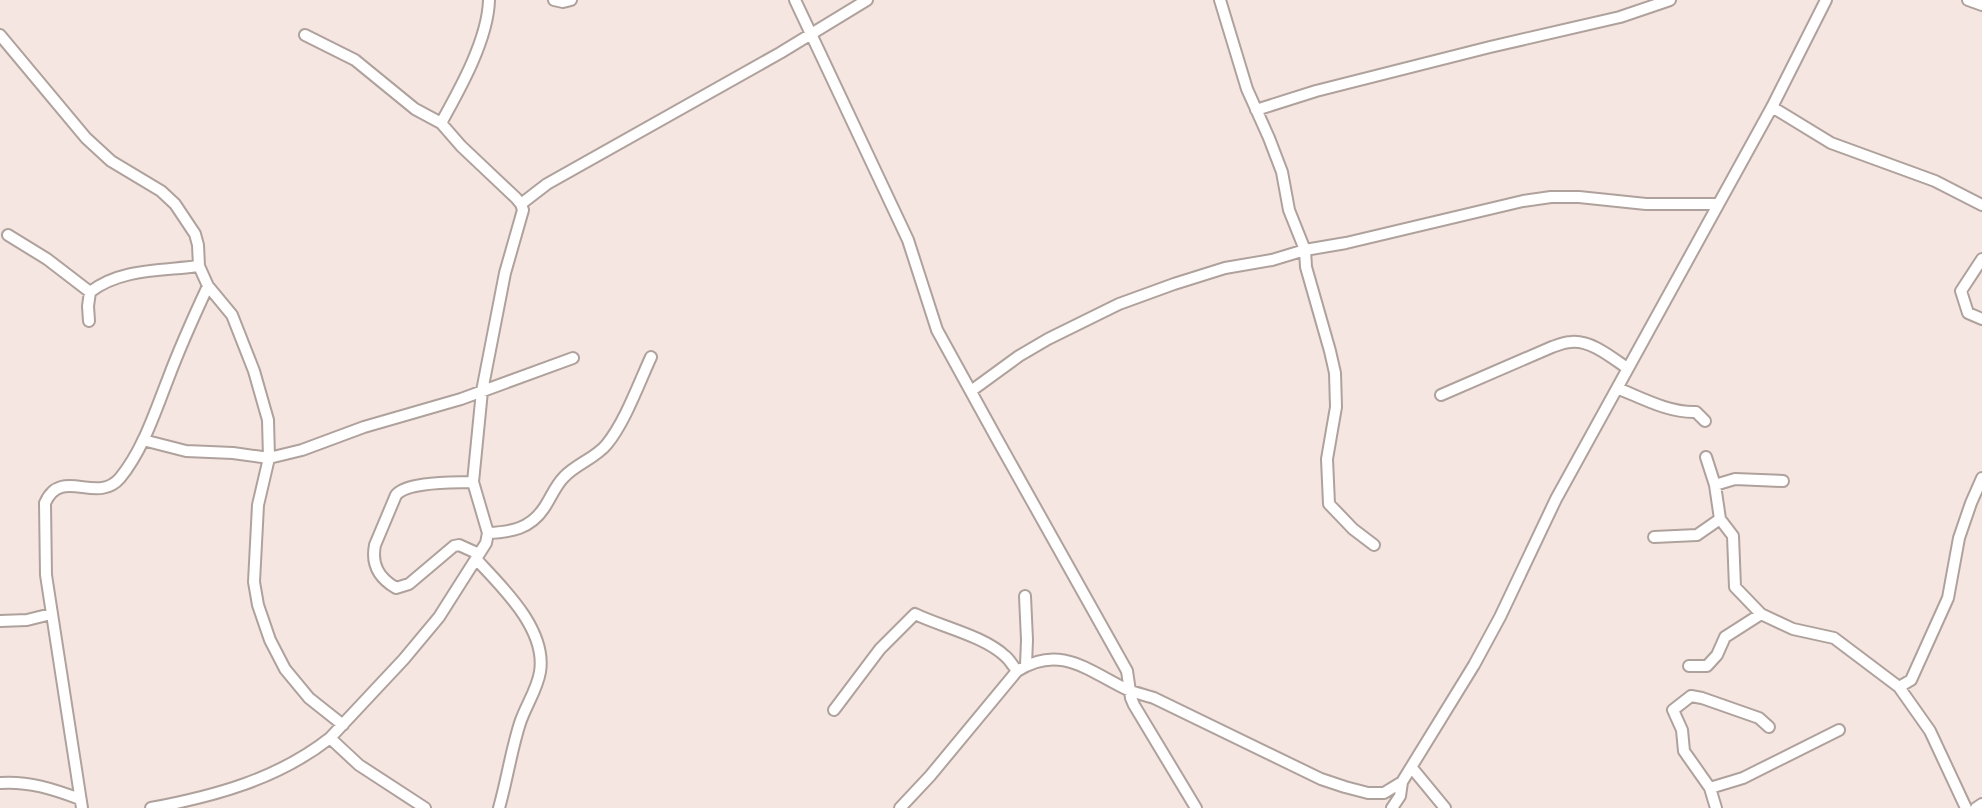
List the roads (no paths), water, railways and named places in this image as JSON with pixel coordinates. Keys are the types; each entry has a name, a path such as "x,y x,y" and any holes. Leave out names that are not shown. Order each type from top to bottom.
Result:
{"street":[{"path":"441,123 476,54 487,16 489,0"},
{"path":"554,0 562,2 571,0"},
{"path":"795,0 908,240 938,330 1127,671 1134,705 1196,808"},
{"path":"522,204 547,184 867,0"},
{"path":"1220,0 1235,54 1282,172 1289,210 1305,250 1306,267 1335,373 1336,407 1327,467 1329,504 1374,545"},
{"path":"1257,110 1316,91 1620,17 1670,0"},
{"path":"900,808 1022,668 1036,661 1058,658 1076,662 1130,691 1154,698 1337,784 1368,793 1384,793 1402,782 1489,636 1556,499 1772,108 1826,0"},
{"path":"1968,0 1982,4"},
{"path":"0,35 86,138 111,161 160,191 175,204 195,234 200,266 208,286 232,315 254,371 268,420 269,458 258,505 254,582 258,605 270,640 285,669 309,698 343,725"},
{"path":"152,808 236,789 316,749 330,738 440,617 486,543 488,533 473,482 482,391 505,273 522,218 522,204 461,146 441,123 415,109 355,60 305,35"},
{"path":"1772,108 1831,143 1935,181 1982,205"},
{"path":"971,391 1019,356 1119,304 1225,268 1272,260 1305,250 1368,238 1523,201 1551,197 1579,197 1646,204 1718,204"},
{"path":"8,235 47,259 90,292"},
{"path":"1982,259 1961,291 1968,313 1982,319"},
{"path":"89,321 87,306 90,292 103,282 126,273 200,266"},
{"path":"81,803 46,575 45,503 48,495 55,488 67,485 93,489 105,488 114,483 128,466 143,440 175,359 208,286"},
{"path":"1441,395 1552,347 1570,342 1584,343 1600,350 1627,368"},
{"path":"488,533 511,532 533,520 565,476 606,445 631,402 651,357"},
{"path":"143,440 186,451 233,453 269,458 302,450 364,427 482,391 573,358"},
{"path":"1617,388 1684,413 1696,412 1705,421"},
{"path":"1706,457 1715,485 1720,519 1733,536 1735,587 1761,614 1793,629 1834,638 1899,687 1930,731 1966,808"},
{"path":"1899,687 1911,680 1948,598 1959,538 1982,478"},
{"path":"1715,485 1735,479 1783,482"},
{"path":"473,482 429,484 400,490 373,554 374,565 379,574 396,588 409,584 454,546 459,545 478,557 524,613 541,660 540,673 513,745 499,808"},
{"path":"1654,537 1697,535 1720,519"},
{"path":"1022,668 1027,640 1025,596"},
{"path":"0,621 27,620 51,614"},
{"path":"834,710 880,649 915,614 968,634 1022,668"},
{"path":"1689,666 1707,666 1717,655 1725,637 1761,614"},
{"path":"1716,808 1710,788 1684,751 1682,730 1673,710 1690,696 1702,698 1759,718 1769,728"},
{"path":"1141,716 1154,698"},
{"path":"1710,788 1743,778 1839,730"},
{"path":"330,738 359,765 425,808"},
{"path":"1412,768 1445,808"},
{"path":"0,783 17,782 49,787 81,803"},
{"path":"1392,808 1400,796 1402,782"},
{"path":"1976,808 1982,804"}]}
